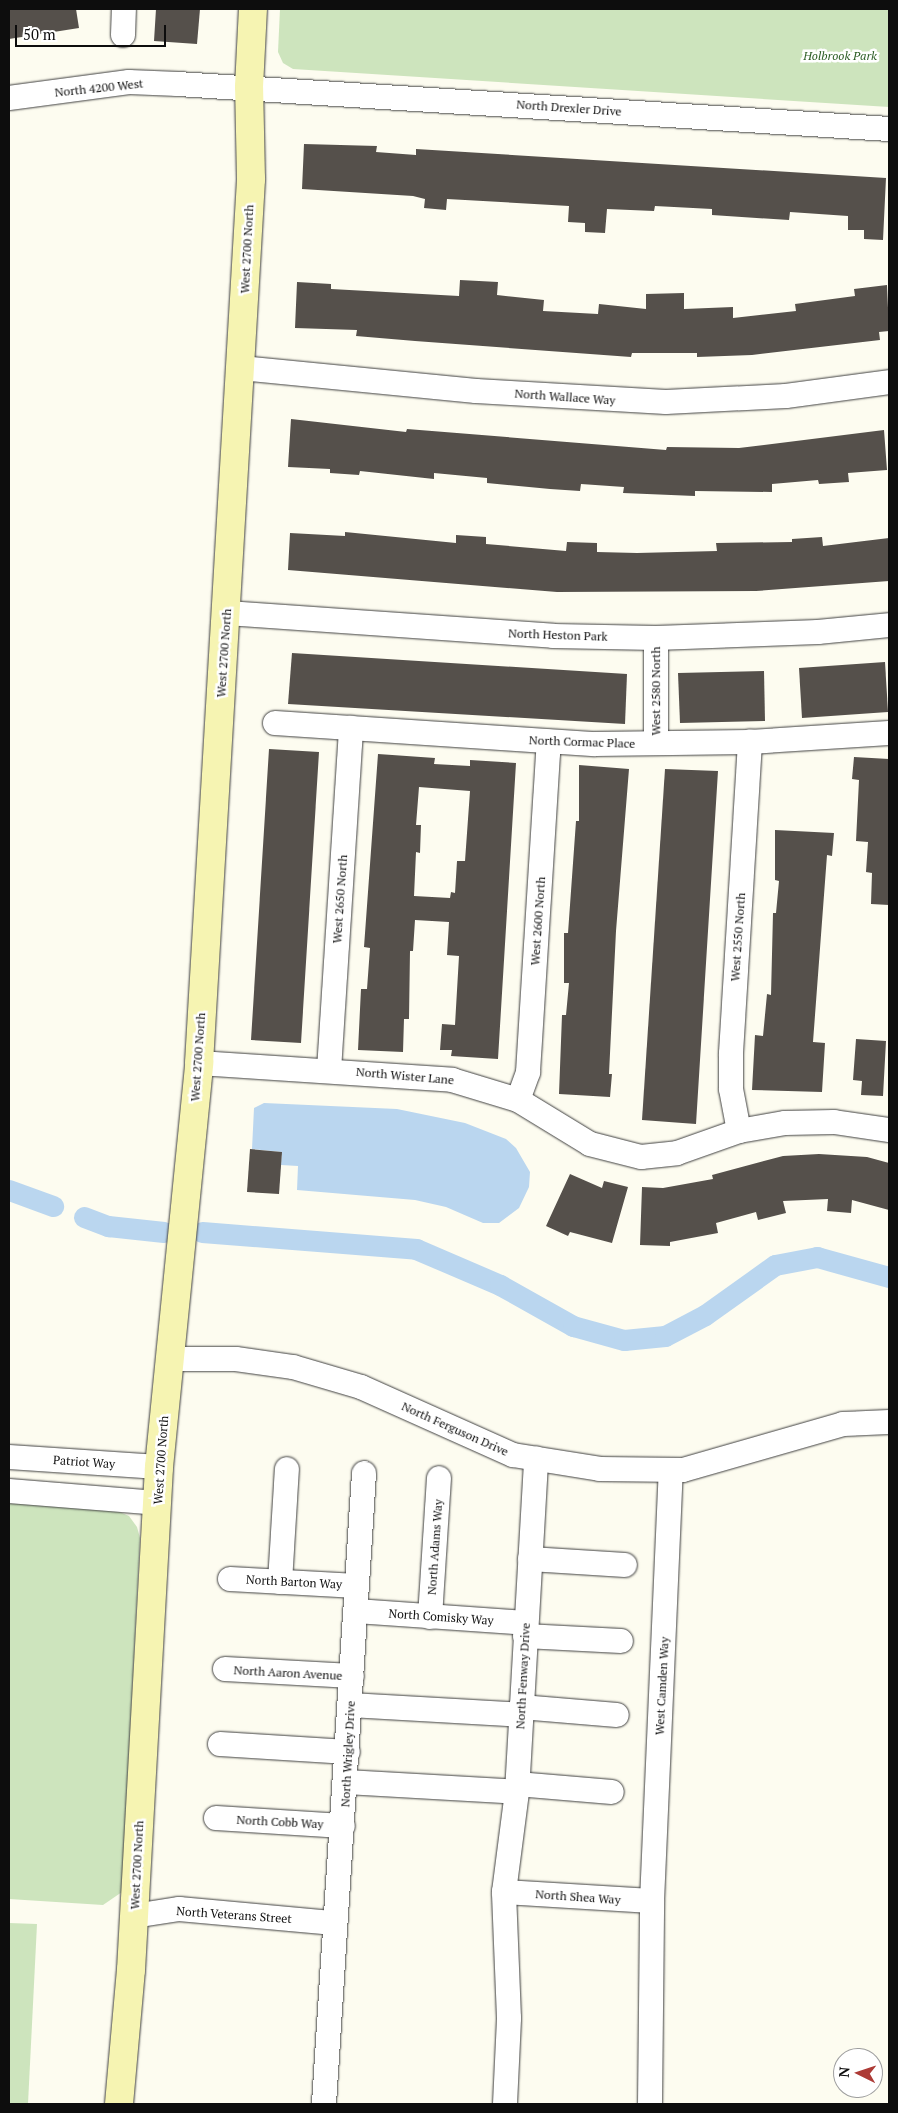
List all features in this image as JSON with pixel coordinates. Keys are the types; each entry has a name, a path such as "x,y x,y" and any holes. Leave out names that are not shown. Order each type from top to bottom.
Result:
{"street":[{"path":"123,35 124,9"},
{"name":"West 2700 North","path":"119,2104 134,1916 159,1467 199,1062 227,613 251,179 249,87 254,9"},
{"name":"North 4200 West","path":"9,98 129,82 249,87"},
{"name":"North Drexler Drive","path":"249,87 889,129"},
{"name":"North Wallace Way","path":"241,368 430,387 636,401 786,396 889,382"},
{"name":"North Heston Park","path":"227,613 552,636 656,638 818,632 889,625"},
{"name":"West 2580 North","path":"656,638 656,743"},
{"name":"North Cormac Place","path":"275,723 549,742 750,742 889,733"},
{"name":"West 2650 North","path":"329,1070 351,728"},
{"name":"West 2600 North","path":"518,1100 528,1072 549,742"},
{"name":"West 2550 North","path":"739,1132 731,1089 731,1053 750,742"},
{"name":"North Wister Lane","path":"199,1062 452,1080 518,1100 590,1144 623,1154 641,1156 678,1153 739,1132 806,1122 858,1124 889,1130"},
{"name":"North Ferguson Drive","path":"170,1359 236,1359 292,1368 361,1388 514,1455 600,1469 683,1470 843,1424 889,1422"},
{"name":"Patriot Way","path":"9,1457 159,1467"},
{"name":"North Fenway Drive","path":"505,2104 509,2018 504,1892 517,1788 536,1459"},
{"path":"280,1582 287,1469"},
{"name":"West Camden Way","path":"650,2104 652,1901 671,1470"},
{"name":"North Wrigley Drive","path":"324,2104 334,1923 348,1752 364,1473"},
{"name":"North Adams Way","path":"430,1617 440,1478"},
{"path":"9,1491 157,1504"},
{"path":"530,1559 625,1564"},
{"name":"North Barton Way","path":"230,1579 358,1586"},
{"name":"North Comisky Way","path":"356,1611 430,1617 621,1641"},
{"name":"North Aaron Avenue","path":"225,1669 352,1676"},
{"path":"350,1705 617,1715"},
{"path":"220,1744 348,1752"},
{"path":"346,1782 612,1792"},
{"name":"North Cobb Way","path":"216,1818 343,1826"},
{"name":"North Shea Way","path":"504,1892 652,1901"},
{"name":"North Veterans Street","path":"134,1916 178,1909 334,1923"}],"green space":[{"name":"Holbrook Park","path":"280,9 889,9 889,107 293,69 283,63 278,52"},
{"path":"9,1503 115,1510 129,1516 137,1527 140,1538 122,1892 103,1905 9,1899"},
{"path":"9,1923 37,1924 28,2104 9,2104"}],"water":[{"path":"264,1103 397,1109 465,1123 506,1139 516,1148 530,1172 529,1187 519,1208 499,1223 483,1223 446,1207 415,1200 297,1190 298,1166 281,1165 282,1152 252,1149 254,1108"}],"building":[{"path":"9,9 76,9 79,28 9,39"},
{"path":"156,9 200,9 197,44 154,41"},
{"path":"304,144 377,146 376,152 416,155 416,149 886,178 883,240 864,239 864,230 848,230 848,216 790,212 789,220 712,215 712,209 655,206 654,211 607,209 605,233 585,232 585,223 568,222 569,206 447,199 446,210 424,208 425,199 413,196 302,189"},
{"path":"460,280 498,282 497,295 544,300 543,311 598,314 599,304 646,309 646,294 684,293 684,309 733,307 733,318 796,311 795,304 855,296 854,289 887,285 889,331 879,332 880,340 752,355 697,357 697,353 632,353 631,357 356,336 357,330 295,328 297,282 331,284 331,289 459,296"},
{"path":"291,419 406,432 407,429 666,450 667,447 739,448 884,430 887,470 848,473 849,482 819,484 818,480 772,484 772,492 695,491 695,496 623,493 624,487 581,484 580,491 550,489 487,483 487,478 434,473 434,479 360,471 359,475 330,473 330,469 288,467"},
{"path":"345,532 456,543 456,535 486,537 486,544 566,551 567,542 597,543 597,552 637,553 717,551 716,543 792,542 792,539 822,537 823,546 889,538 889,581 756,591 557,592 288,570 290,533 345,536"},
{"path":"292,653 627,674 625,724 288,704"},
{"path":"885,662 888,712 802,718 799,668"},
{"path":"764,671 765,721 680,723 678,673"},
{"path":"269,749 319,752 301,1043 251,1040"},
{"path":"378,754 435,758 434,764 470,766 470,760 516,763 498,1059 451,1056 452,1050 440,1050 442,1024 455,1025 459,956 447,955 449,922 415,920 413,951 410,951 409,1019 404,1019 403,1052 358,1050 361,989 367,989 370,948 364,947","holes":["419,787 470,791 465,861 457,861 455,893 451,892 450,898 414,896 416,852 420,853 421,825 416,825"]},
{"path":"854,757 889,759 889,905 871,904 872,873 866,872 868,842 856,841 859,780 852,779"},
{"path":"579,765 629,769 616,931 609,1074 612,1074 610,1097 559,1094 562,1015 566,1015 569,983 564,983 564,933 568,933 576,821 579,821"},
{"path":"665,769 718,771 696,1124 642,1120"},
{"path":"775,830 834,833 832,856 827,855 813,1042 825,1043 822,1092 752,1090 755,1035 763,1036 767,994 771,995 773,913 776,913 779,881 775,880"},
{"path":"856,1039 886,1041 883,1096 861,1095 862,1081 853,1080"},
{"path":"250,1149 282,1152 279,1194 247,1192"},
{"path":"819,1154 867,1157 889,1163 889,1210 852,1200 851,1213 827,1211 828,1199 783,1201 786,1213 758,1220 756,1212 716,1223 718,1233 670,1242 670,1246 640,1245 642,1187 663,1188 713,1179 712,1175 783,1156"},
{"path":"570,1174 602,1188 604,1181 628,1187 612,1243 570,1232 568,1236 546,1226"}],"waterway":[{"path":"9,1190 53,1206"},
{"path":"84,1217 108,1226 164,1232"},
{"path":"202,1232 416,1249 500,1285 573,1326 624,1340 665,1336 705,1315 775,1265 817,1257 889,1277"}]}
